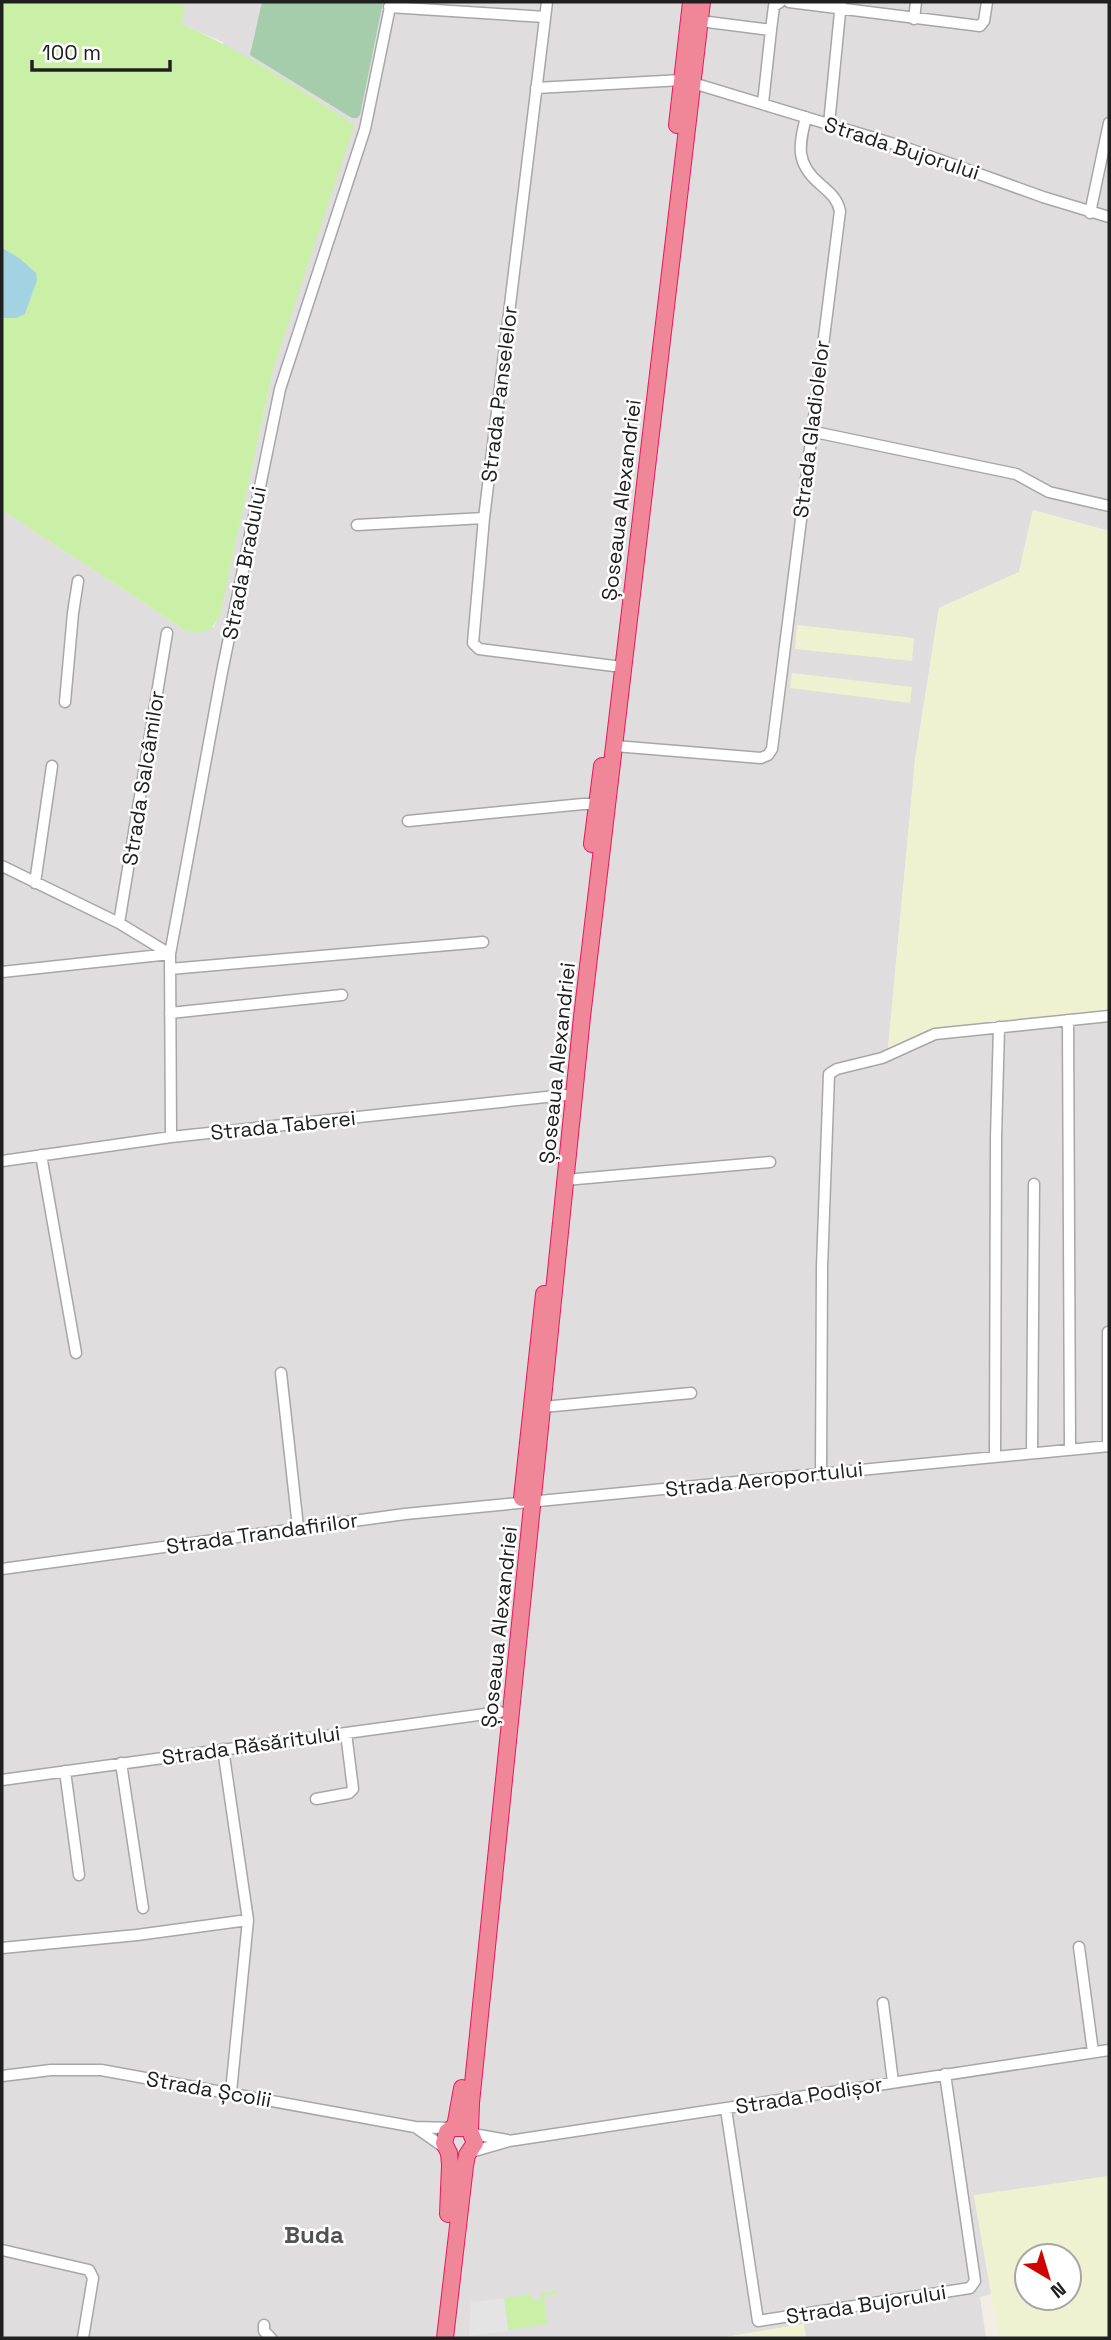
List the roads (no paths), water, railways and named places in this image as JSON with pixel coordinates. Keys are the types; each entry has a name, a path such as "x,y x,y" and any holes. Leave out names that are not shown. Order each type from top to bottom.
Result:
{"highway":[{"name":"Șoseaua Alexandriei","path":"445,2338 459,2205 469,2153 475,2143 462,2130 460,2102 500,1712 527,1502 543,1407 582,1017 615,746 687,82 691,2"},
{"name":"Șoseaua Alexandriei","path":"462,2130 473,2076 565,1095 597,804 687,82 702,2"},
{"name":"Șoseaua Alexandriei","path":"435,2338 449,2204 444,2137 462,2130"},
{"path":"447,2151 458,2157 469,2153"}],"street":[{"name":"Strada Panselelor","path":"547,2 484,517 473,638 475,647 614,666"},
{"path":"763,103 774,6 780,2"},
{"path":"789,2 841,5 914,19 980,26 984,21 986,2"},
{"path":"914,19 916,2"},
{"path":"390,4 545,17"},
{"name":"Strada Bradului","path":"171,1137 170,954 217,697 274,415 287,365 365,129 390,4"},
{"path":"829,124 841,5"},
{"path":"700,21 771,30"},
{"name":"Strada Bujorului","path":"536,88 687,82 944,160 1090,213 1109,217"},
{"name":"Strada Gladiolelor","path":"615,746 761,758 768,755 772,749 810,431 840,211 838,201 810,175 803,163 800,151 806,117"},
{"path":"1090,213 1109,123"},
{"path":"810,431 1016,474 1049,492 1109,506"},
{"path":"357,525 484,517"},
{"path":"65,702 72,613 78,581"},
{"name":"Strada Salcâmilor","path":"119,923 167,633"},
{"path":"36,883 52,766"},
{"path":"408,821 597,804"},
{"path":"2,866 119,923 170,954"},
{"path":"170,969 482,942"},
{"path":"2,972 170,954"},
{"path":"170,1013 342,995"},
{"path":"821,1474 821,1267 829,1074 837,1069 882,1058 935,1034 1109,1016"},
{"path":"1069,1020 1070,1449"},
{"path":"995,1456 999,1027"},
{"name":"Strada Taberei","path":"2,1161 171,1137 565,1095"},
{"path":"37,1156 66,1338"},
{"path":"37,1156 76,1353"},
{"path":"565,1180 770,1163"},
{"path":"1032,1453 1034,1184"},
{"path":"1108,1332 1109,1446"},
{"path":"281,1373 298,1527"},
{"path":"543,1407 691,1393"},
{"name":"Strada Aeroportului","path":"527,1502 1109,1446"},
{"name":"Strada Trandafirilor","path":"2,1569 298,1527 469,1506 527,1502"},
{"name":"Strada Răsăritului","path":"2,1780 500,1712"},
{"path":"316,1799 349,1793 353,1789 346,1733"},
{"path":"223,1749 248,1920 231,2092"},
{"path":"121,1763 143,1908"},
{"path":"65,1771 79,1875"},
{"path":"2,1948 137,1935 248,1920"},
{"path":"1079,1947 1093,2052"},
{"path":"883,2003 893,2082"},
{"name":"Strada Podișor","path":"469,2153 509,2141 1109,2050"},
{"name":"Strada Școlii","path":"2,2076 85,2069 231,2092 415,2127 462,2130"},
{"name":"Strada Bujorului","path":"726,2109 758,2321 970,2288 975,2281 945,2074"},
{"name":"Strada Școlii","path":"415,2127 447,2151"},
{"name":"Strada Podișor","path":"462,2130 509,2141"},
{"path":"2,2250 89,2270 93,2278 82,2338"},
{"path":"264,2325 264,2331 271,2338"}],"water":[{"path":"2,248 36,273 37,280 25,314 16,318 2,318"}],"district":[{"name":"Buda","path":"314,2234"}]}
